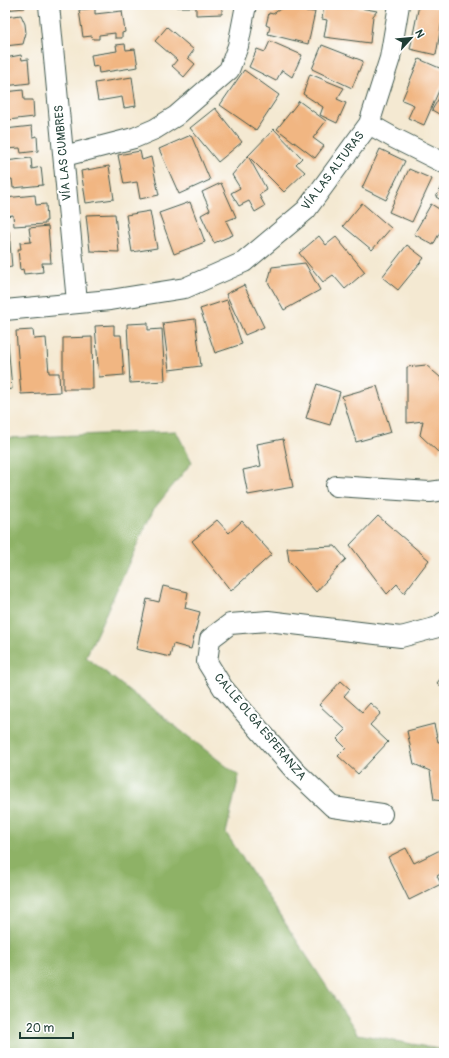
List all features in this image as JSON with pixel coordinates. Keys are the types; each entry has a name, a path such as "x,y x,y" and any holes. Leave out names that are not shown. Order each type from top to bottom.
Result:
{"street":[{"name":"VÍA LAS CUMBRES","path":"48,5 64,156 77,302"},
{"path":"64,156 134,138 155,130 176,116 229,70 238,46 246,5"},
{"name":"VÍA LAS ALTURAS","path":"5,310 110,300 185,288 244,262 306,210 369,124 390,58 399,5"},
{"path":"369,124 444,163"},
{"path":"336,486 430,492 444,490"},
{"name":"CALLE OLGA ESPERANZA","path":"382,814 333,807 296,772 223,688 207,662 210,639 230,624 268,621 401,637 438,627 444,622"}],"green space":[{"path":"176,431 192,462 153,510 86,657 239,776 226,833 358,1034 444,1050 444,1053 5,1053 5,438"}],"building":[{"path":"5,5 25,5 25,8 5,10"},
{"path":"177,5 222,5 222,14 196,15 196,7 177,7"},
{"path":"286,5 305,8 305,11 315,12 308,44 268,34 270,27 266,25 269,13 273,14"},
{"path":"324,5 344,5 377,11 373,16 370,43 324,37 327,20 322,19"},
{"path":"419,5 444,9 436,55 410,49"},
{"path":"95,8 95,14 122,11 125,32 122,33 122,38 115,38 115,33 99,35 99,39 93,39 92,36 83,37 79,10"},
{"path":"21,15 25,24 26,33 23,44 5,46 5,17"},
{"path":"167,27 194,50 188,58 195,64 184,77 172,66 177,60 155,41"},
{"path":"270,41 302,55 292,77 282,70 276,81 249,67 257,49 265,52"},
{"path":"125,44 126,50 135,49 138,67 99,73 98,66 93,67 91,55 117,51 116,45"},
{"path":"322,45 363,61 352,88 312,69"},
{"path":"21,55 22,60 28,59 30,83 5,86 5,58"},
{"path":"419,59 444,70 444,79 424,125 408,118 414,105 402,100"},
{"path":"244,70 279,95 256,130 220,105"},
{"path":"310,74 344,88 337,99 346,103 337,123 320,115 323,107 303,94"},
{"path":"132,77 136,106 124,108 122,97 98,101 95,83"},
{"path":"23,90 24,100 33,100 34,117 8,120 7,111 5,111 5,92"},
{"path":"442,93 444,94 444,117 432,110"},
{"path":"299,101 326,121 313,138 324,146 315,158 277,129"},
{"path":"215,108 242,142 218,162 190,128"},
{"path":"32,126 33,137 37,136 38,151 21,153 20,148 5,149 5,129"},
{"path":"274,129 302,158 296,164 305,172 284,192 248,156"},
{"path":"191,135 210,180 179,194 159,149"},
{"path":"380,149 405,161 386,200 362,188"},
{"path":"140,151 142,160 151,157 159,195 140,199 137,182 124,184 118,155"},
{"path":"248,156 267,190 259,195 265,206 255,212 249,201 239,206 231,193 240,188 232,175"},
{"path":"31,158 32,169 41,167 43,185 13,188 12,179 5,180 5,161"},
{"path":"109,166 114,199 86,203 81,171"},
{"path":"409,169 432,179 412,222 389,212"},
{"path":"221,183 236,217 226,221 233,235 214,243 201,215 210,210 202,192"},
{"path":"444,183 444,202 436,197"},
{"path":"35,195 36,205 46,204 47,221 45,221 45,224 14,226 13,215 5,216 5,198"},
{"path":"190,202 205,242 174,254 159,213"},
{"path":"362,203 391,228 372,250 343,226"},
{"path":"431,204 444,212 444,225 433,245 414,234"},
{"path":"150,211 157,248 132,252 126,215"},
{"path":"115,214 119,252 90,251 86,215"},
{"path":"48,226 51,263 42,263 43,272 24,274 23,269 20,270 18,249 21,249 20,243 31,242 29,228"},
{"path":"9,231 12,267 5,268 5,232"},
{"path":"319,236 326,245 336,237 365,272 345,289 333,275 323,282 299,253"},
{"path":"407,245 424,258 398,290 382,277"},
{"path":"305,263 320,290 284,310 268,282 272,267"},
{"path":"244,285 264,327 245,335 226,294"},
{"path":"227,300 242,344 215,353 200,309"},
{"path":"195,319 201,366 169,370 163,323"},
{"path":"148,323 148,330 162,329 165,381 130,383 127,324"},
{"path":"114,325 114,335 121,335 124,375 99,377 95,326"},
{"path":"33,330 34,339 46,338 49,373 59,373 60,392 21,394 16,331"},
{"path":"92,337 93,389 63,389 63,338"},
{"path":"5,343 8,343 12,389 5,390"},
{"path":"426,365 440,377 444,385 444,443 438,452 420,435 423,421 407,423 407,367"},
{"path":"317,384 340,392 330,425 306,418"},
{"path":"377,386 391,432 356,442 342,396"},
{"path":"283,439 293,487 248,495 243,470 261,466 257,444"},
{"path":"378,516 429,560 404,593 397,584 387,594 350,545"},
{"path":"217,520 229,533 242,521 272,554 231,591 192,541"},
{"path":"335,546 346,559 316,592 289,561 287,548"},
{"path":"163,586 188,592 185,608 200,612 191,649 173,644 170,657 136,649 147,599 159,602"},
{"path":"444,674 444,689 437,683"},
{"path":"341,681 350,689 344,696 362,712 370,703 381,713 370,725 388,742 358,774 338,756 346,748 337,739 346,730 319,705"},
{"path":"434,724 438,742 444,741 444,801 434,800 430,771 414,764 407,731"},
{"path":"406,848 414,863 444,848 444,872 437,876 441,884 409,900 388,857"}]}
